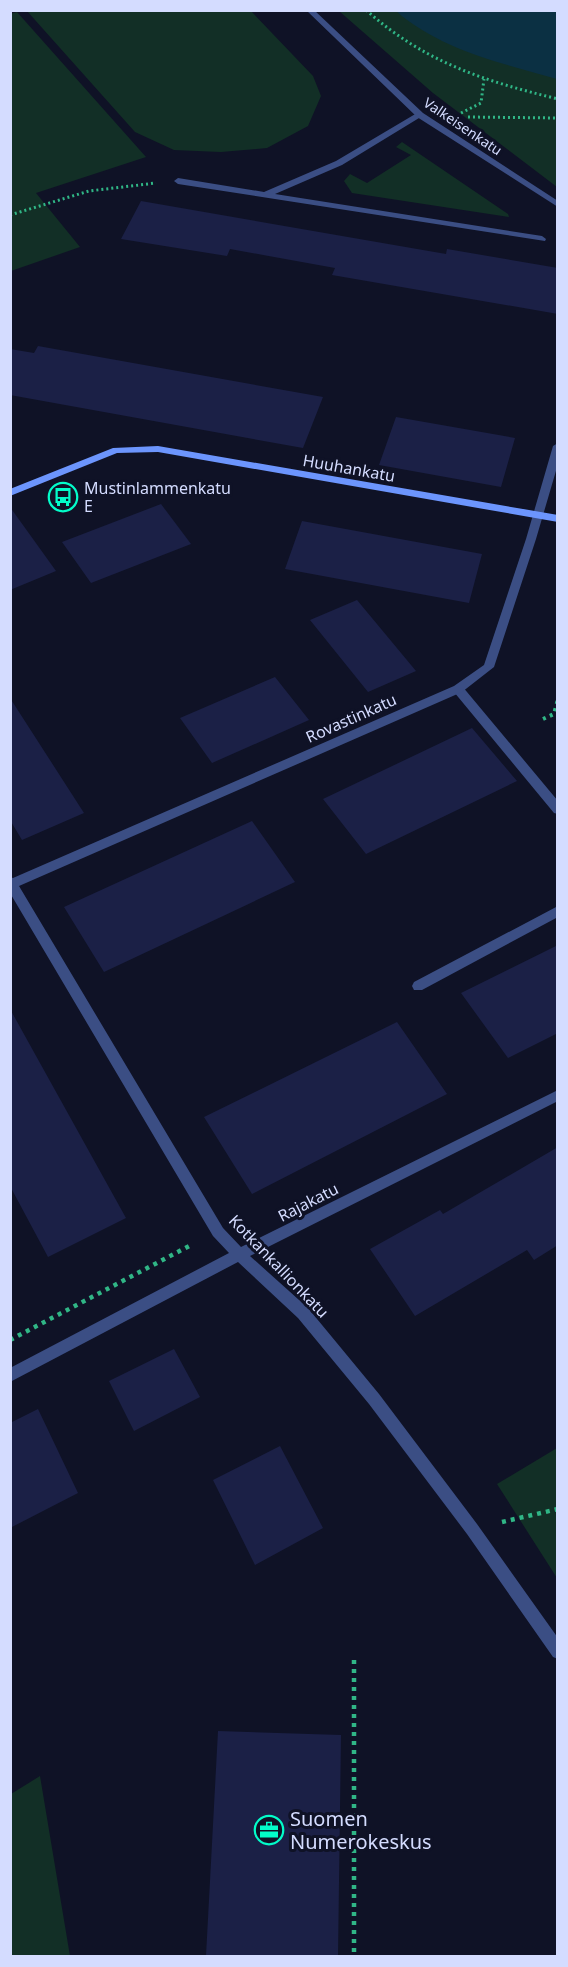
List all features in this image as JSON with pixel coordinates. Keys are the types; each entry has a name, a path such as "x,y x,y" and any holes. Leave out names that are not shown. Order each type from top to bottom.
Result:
{"street":[{"name":"Valkeisenkatu","path":"309,10 420,115 558,205"},
{"path":"266,194 339,163 420,115"},
{"path":"178,181 542,239"},
{"name":"Rovastinkatu","path":"11,884 458,689 489,668 558,446"},
{"name":"Huuhankatu","path":"10,493 116,450 135,447 158,449 558,519"},
{"path":"458,689 558,810"},
{"name":"Kotkankallionkatu","path":"11,884 218,1232 239,1255 303,1313 374,1399 472,1529 558,1652"},
{"path":"418,986 558,910"},
{"name":"Rajakatu","path":"10,1376 239,1255 558,1095"}],"path":[{"path":"366,10 408,46 444,64 484,79 558,99"},
{"path":"484,79 481,102 454,116 558,118"},
{"path":"10,215 89,191 178,181"},
{"path":"543,719 554,714 558,699"},
{"path":"10,1340 218,1232"},
{"path":"472,1529 558,1509"},
{"path":"354,1660 354,1956"}],"green space":[{"path":"27,11 251,11 313,76 321,96 308,126 267,148 221,152 174,150 135,132"},
{"path":"339,11 557,11 557,187 433,93"},
{"path":"17,12 146,157 36,193 80,247 11,271 10,14"},
{"path":"402,142 508,214 509,217 352,193 344,181 350,174 367,183 411,155 396,147"},
{"path":"557,1448 557,1578 497,1484"},
{"path":"40,1776 70,1956 11,1956 11,1794"}],"water":[{"path":"396,11 557,11 557,79 472,54 432,36"}],"building":[{"path":"141,201 446,254 447,249 558,268 558,314 332,275 335,268 230,249 227,256 121,239"},
{"path":"38,346 323,397 303,448 10,395 10,349 34,353"},
{"path":"396,417 515,438 501,487 379,465"},
{"path":"161,504 191,544 91,583 62,542"},
{"path":"10,507 56,571 10,590"},
{"path":"302,521 482,554 469,603 285,569"},
{"path":"357,600 416,671 368,692 310,620"},
{"path":"275,677 309,720 212,763 180,718"},
{"path":"10,698 84,813 22,840 10,820"},
{"path":"472,728 517,781 366,854 323,799"},
{"path":"252,821 295,882 104,972 64,907"},
{"path":"558,945 558,1033 508,1058 461,993"},
{"path":"10,1009 126,1218 48,1257 10,1186"},
{"path":"397,1022 447,1094 252,1194 204,1117"},
{"path":"558,1147 558,1245 534,1260 527,1250 415,1316 370,1249 440,1210 443,1214"},
{"path":"174,1349 200,1397 134,1431 109,1381"},
{"path":"38,1409 78,1493 10,1528 10,1423"},
{"path":"280,1446 323,1528 255,1565 213,1480"},
{"path":"218,1731 341,1735 338,1956 206,1956"}],"place":[{"name":"Mustinlammenkatu E","path":"63,497"},
{"name":"Suomen Numerokeskus","path":"269,1830"}]}
